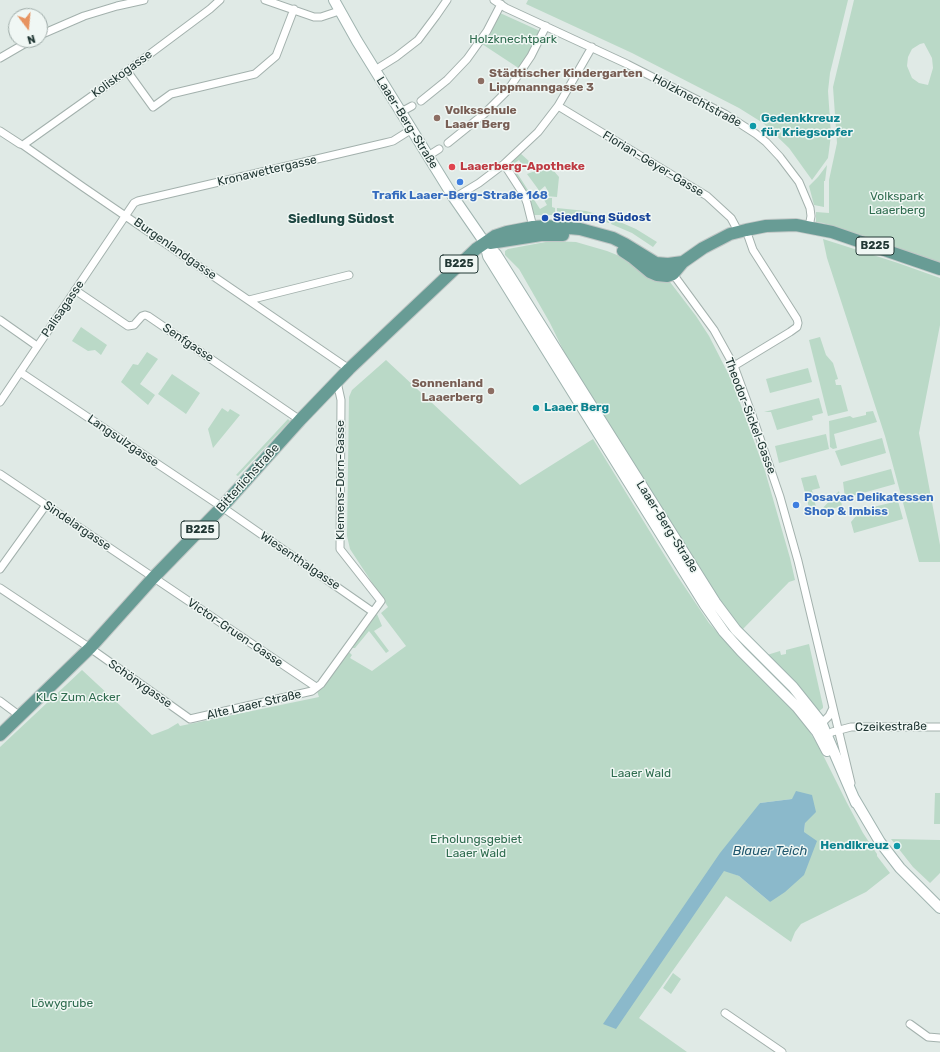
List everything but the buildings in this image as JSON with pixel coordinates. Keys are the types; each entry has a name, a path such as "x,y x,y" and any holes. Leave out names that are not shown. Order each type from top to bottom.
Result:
{"main road":[{"name":"Laaer-Berg-Straße","path":"334,0 339,11 454,198 485,243 496,254 696,572 726,617 750,645 793,687 821,722 821,736"},
{"name":"B225","path":"485,243 541,235 566,235 582,237 596,240 621,250 650,272 662,276 673,274 682,262 708,245 742,230 773,225 796,225 832,232 940,269"},
{"name":"B225","path":"485,243 494,236 533,226 573,228 596,233 625,244 656,263 668,264 682,262"},
{"name":"Laaer-Berg-Straße","path":"485,243 488,256 705,605 732,641 785,694 821,736 856,803 880,842 900,868 940,908"},
{"name":"Bitterlichstraße","path":"0,735 90,648 153,578 224,509 300,420 349,369 470,253 485,243"}],"street":[{"path":"48,32 84,16 144,0"},
{"name":"Koliskogasse","path":"23,145 127,71 220,0"},
{"path":"375,70 396,57 418,40 447,0"},
{"name":"Holzknechtstraße","path":"494,0 506,8 592,47 725,114 743,125 766,142 780,157 803,189 810,208 811,216 809,227"},
{"path":"270,1 314,17 322,18 339,11"},
{"path":"421,101 447,80 467,59 487,31 501,4"},
{"path":"127,71 153,107 171,94 255,74 276,56 294,9"},
{"path":"448,143 484,114 508,90 531,56 546,26"},
{"path":"454,198 479,183 504,164 538,132 558,106 592,47"},
{"path":"0,58 17,48"},
{"path":"401,112 412,106"},
{"name":"Florian-Geyer-Gasse","path":"558,106 707,196 742,230 797,319 798,323 797,327 790,332 734,366"},
{"name":"Kronawettergasse","path":"126,216 134,203 138,201 393,141 412,129"},
{"name":"Burgenlandgasse","path":"0,131 23,145 349,369"},
{"path":"428,156 440,149"},
{"path":"504,164 524,195 533,226"},
{"name":"Palisagasse","path":"0,402 126,216"},
{"path":"656,263 673,274"},
{"name":"Theodor-Sickel-Gasse","path":"673,274 714,330 734,366 752,415 780,497 798,561 856,803"},
{"path":"249,300 349,275"},
{"name":"Senfgasse","path":"75,290 128,326 134,325 144,316 148,316 300,420"},
{"path":"0,320 37,346"},
{"name":"Langsulzgasse","path":"20,372 224,509"},
{"name":"Klemens-Dorn-Gasse","path":"316,688 321,684 381,601 340,549 341,400 337,382"},
{"name":"Sindelargasse","path":"0,474 153,578"},
{"path":"0,569 46,505"},
{"name":"Wiesenthalgasse","path":"224,509 373,612"},
{"name":"Victor-Gruen-Gasse","path":"153,578 316,688"},
{"name":"Schönygasse","path":"0,588 90,648 190,719"},
{"name":"Alte Laaer Straße","path":"190,719 312,691 316,688"},
{"path":"0,701 20,716"},
{"path":"821,722 829,716 833,708"},
{"name":"Czeikestraße","path":"821,736 838,730 863,726 940,727"},
{"path":"725,1013 782,1052"},
{"path":"910,1024 928,1037 940,1038"}],"green space":[{"path":"528,0 848,0 830,73 828,91 831,135 828,158 812,180 789,148 763,123 739,108 632,53 526,4"},
{"name":"Volkspark Laaerberg","path":"854,0 940,0 940,263 823,223 816,222 816,212 829,213 829,180 837,143 833,87","holes":["924,43 932,58 933,68 928,85 919,83 912,78 907,66 908,57 912,49"]},
{"name":"Holzknechtpark","path":"500,13 540,31 520,69 482,44"},
{"path":"519,152 531,163 524,169 519,160 512,165 540,209 547,205 543,198 552,198 552,207 555,208 555,215 533,215 509,167 509,163"},
{"path":"827,165 824,181 824,207 814,205 809,186"},
{"path":"542,168 553,170 559,177 557,197 546,196 549,193 545,186 538,192 538,189 527,174 535,171 537,172"},
{"path":"557,208 586,211 610,218 609,223 583,216 557,214"},
{"path":"613,219 636,229 657,242 653,247 632,233 611,224"},
{"path":"823,239 940,278 940,325 919,433 940,545 940,562 919,562 885,436 827,258"},
{"path":"551,241 576,242 607,251 622,257 640,271 670,282 709,336 732,381 765,471 795,580 789,582 742,630 716,595 569,362 550,323 519,269 505,255 505,251 508,249"},
{"path":"81,327 107,345 101,355 95,350 88,351 72,341"},
{"path":"820,337 826,355 833,363 838,379 835,380 836,385 841,385 848,411 828,416 809,340"},
{"path":"147,352 158,359 140,384 155,395 148,405 121,382 133,364 138,365"},
{"name":"Erholungsgebiet Laaer Wald","path":"386,360 520,485 593,439 676,574 709,623 737,654 802,720 819,747 863,833 877,856 890,873 866,892 801,924 795,932 791,942 726,896 639,1018 687,1052 0,1052 0,747 82,670 152,735 168,729 178,723 180,726 319,697 317,691 325,684 349,652 352,655 350,658 372,671 406,646 381,613 388,607 350,549 347,536 349,397 352,390","holes":["792,799 805,823 804,832 770,902 739,876 724,870 760,803"]},
{"path":"808,368 812,382 770,393 766,379"},
{"path":"172,374 200,393 186,414 158,394"},
{"path":"819,398 823,413 812,416 813,420 777,430 771,412 764,412"},
{"path":"222,408 228,412 230,409 240,415 213,448 208,429"},
{"path":"873,411 877,422 834,434 837,448 833,449 830,447 829,421 850,416 853,418 866,415 866,412"},
{"path":"288,419 290,421 238,476 236,475"},
{"path":"826,434 829,449 779,463 775,446"},
{"path":"882,438 886,453 841,466 835,451"},
{"path":"891,469 895,484 845,498 843,482"},
{"path":"816,475 820,488 812,490 816,507 810,511 801,478"},
{"path":"839,491 842,506 818,513"},
{"path":"898,501 903,519 854,533 851,522 861,510"},
{"path":"377,614 382,626 374,631 389,651 386,653 369,631 355,648 351,648"},
{"path":"809,644 823,706 823,708 818,712 767,655 780,651 781,655 786,654 786,650"},
{"path":"935,793 940,793 940,824 934,824"},
{"path":"891,839 940,840 940,873 930,883 913,867"},
{"path":"673,973 681,979 671,994 663,988"}],"water":[{"name":"Blauer Teich","path":"796,791 812,795 816,812 805,823 804,832 817,841 804,875 785,892 770,902 739,876 724,871 616,1029 603,1024 720,853 760,803 792,799"}],"place":[{"name":"Städtischer Kindergarten Lippmanngasse 3","path":"481,81"},
{"name":"Volksschule Laaer Berg","path":"437,118"},
{"name":"Gedenkkreuz für Kriegsopfer","path":"753,126"},
{"name":"Laaerberg-Apotheke","path":"452,167"},
{"name":"Trafik Laaer-Berg-Straße 168","path":"460,182"},
{"name":"Siedlung Südost","path":"545,218"},
{"name":"Sonnenland Laaerberg","path":"491,391"},
{"name":"Laaer Berg","path":"536,408"},
{"name":"Posavac Delikatessen Shop & Imbiss","path":"796,505"},
{"name":"Hendlkreuz","path":"897,846"}],"district":[{"name":"Siedlung Südost","path":"341,219"}],"park label":[{"name":"KLG Zum Acker","path":"78,698"},
{"name":"Laaer Wald","path":"641,774"},
{"name":"Löwygrube","path":"62,1004"}]}
